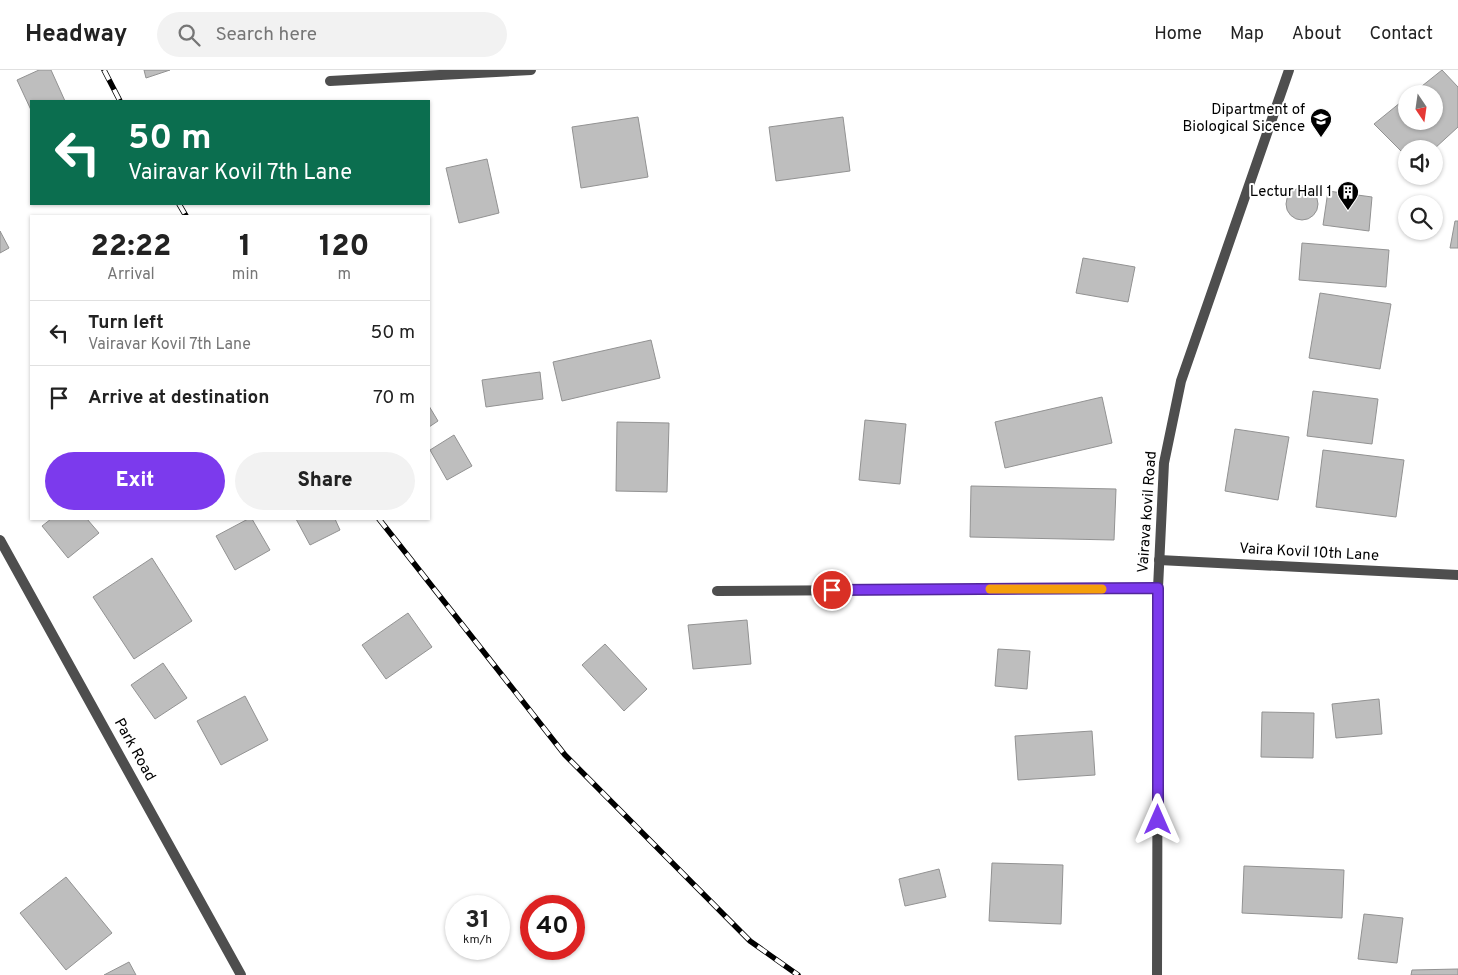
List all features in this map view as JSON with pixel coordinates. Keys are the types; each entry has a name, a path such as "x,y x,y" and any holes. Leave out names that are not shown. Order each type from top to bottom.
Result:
{"street":[{"path":"330,81 531,70"},
{"name":"Vairava kovil Road","path":"1157,975 1158,588 1164,463 1181,381 1289,70"},
{"name":"Park Road","path":"0,540 241,975"},
{"name":"Vaira Kovil 10th Lane","path":"1159,560 1458,576"},
{"path":"717,591 1158,588"}],"building":[{"path":"39,70 51,70 65,100 30,100 30,108 17,80"},
{"path":"144,70 170,70 146,78"},
{"path":"1442,70 1458,87 1458,127 1443,141 1398,140 1398,148 1374,124 1398,104 1398,130 1443,130 1443,85 1423,85"},
{"path":"638,117 648,177 581,188 572,127"},
{"path":"843,117 850,171 776,181 769,127"},
{"path":"487,159 499,213 459,223 446,168"},
{"path":"1302,188 1308,189 1313,193 1317,198 1317,210 1313,215 1308,219 1302,220 1296,219 1291,215 1287,210 1286,204 1287,198 1291,193 1296,189"},
{"name":"Lectur Hall 1","path":"1328,191 1372,197 1369,231 1323,225"},
{"path":"1455,221 1458,221 1458,248 1450,248"},
{"path":"0,231 9,248 0,253"},
{"path":"1302,243 1389,250 1386,287 1299,280"},
{"path":"1083,258 1135,267 1128,302 1076,293"},
{"path":"1320,293 1391,304 1380,369 1309,358"},
{"path":"651,340 660,378 562,401 553,362"},
{"path":"540,372 543,399 486,407 482,380"},
{"path":"1313,391 1378,399 1372,444 1307,436"},
{"path":"1102,397 1112,443 1005,468 995,422"},
{"path":"430,408 438,421 430,426"},
{"path":"865,420 906,424 900,484 859,480"},
{"path":"617,422 669,423 667,492 616,491"},
{"path":"1235,429 1289,437 1278,500 1225,491"},
{"path":"454,435 472,466 447,480 430,450"},
{"path":"1323,450 1404,460 1396,517 1316,507"},
{"path":"971,486 1116,489 1114,540 970,537"},
{"path":"50,520 88,520 99,533 68,558 42,526"},
{"path":"246,520 253,520 270,550 235,570 216,536"},
{"path":"297,520 335,520 340,530 310,545"},
{"path":"152,558 192,621 134,659 93,597"},
{"path":"408,613 432,647 386,679 362,645"},
{"path":"747,620 751,664 693,669 688,625"},
{"path":"605,644 647,689 624,711 582,665"},
{"path":"998,649 1030,651 1027,689 995,686"},
{"path":"163,663 187,698 155,719 131,685"},
{"path":"245,696 268,740 221,765 197,721"},
{"path":"1379,699 1382,734 1336,738 1332,704"},
{"path":"1262,712 1314,713 1313,758 1261,757"},
{"path":"1092,731 1095,775 1018,780 1015,736"},
{"path":"992,863 1063,865 1061,924 989,921"},
{"path":"1244,866 1344,870 1342,918 1242,913"},
{"path":"939,869 946,897 905,906 899,879"},
{"path":"66,877 112,933 66,970 20,913"},
{"path":"1364,914 1403,918 1397,963 1358,959"},
{"path":"129,962 136,975 104,975"},
{"path":"1458,969 1458,975 1411,975 1412,970"}],"railway":[{"path":"104,70 119,100"},
{"path":"180,205 185,215"},
{"path":"380,520 565,755 750,941 798,975"}],"slow traffic":[{"path":"990,589 1102,589"}],"place":[{"name":"Dipartment of Biological Sicence","path":"1321,138"},
{"name":"Lectur Hall 1","path":"1348,211"}],"route":[{"path":"832,590 1158,588 1158,820"}]}
